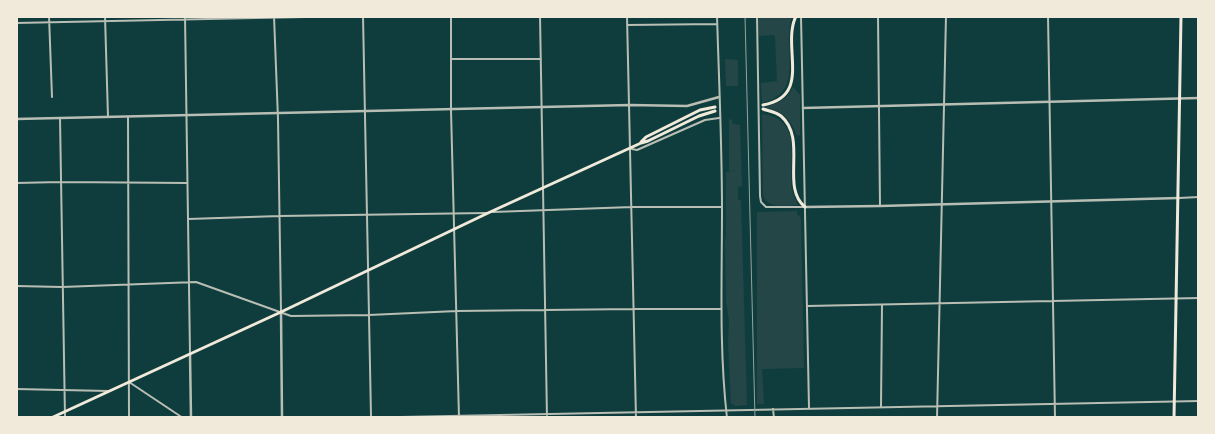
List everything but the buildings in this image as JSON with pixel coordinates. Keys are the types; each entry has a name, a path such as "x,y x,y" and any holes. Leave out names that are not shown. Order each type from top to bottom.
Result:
{"main road":[{"path":"796,16 792,27 791,86 784,96 763,107 781,116 790,128 793,140 795,191 799,202 805,206"},
{"path":"1174,418 1181,16"},
{"path":"51,418 715,109"}],"street":[{"path":"49,16 52,97"},
{"path":"104,16 108,117"},
{"path":"16,23 353,16"},
{"path":"363,16 371,417"},
{"path":"451,16 451,110 459,417"},
{"path":"540,16 547,416"},
{"path":"627,16 636,418"},
{"path":"717,16 722,207 720,310 727,418"},
{"path":"757,16 760,196 766,207 880,206 1199,197"},
{"path":"801,16 809,408"},
{"path":"878,16 880,206"},
{"path":"937,418 946,16"},
{"path":"1048,16 1056,418"},
{"path":"274,17 280,216 282,418"},
{"path":"185,18 191,418"},
{"path":"627,24 718,24"},
{"path":"452,59 541,58"},
{"path":"16,119 630,105 687,106 719,97"},
{"path":"803,108 1199,98"},
{"path":"128,117 129,418"},
{"path":"60,118 64,418"},
{"path":"630,148 637,150 705,120 719,118"},
{"path":"16,183 187,183"},
{"path":"188,219 454,212 488,213 544,209 632,207 722,207"},
{"path":"16,286 62,287 196,282 291,316 457,311 720,310"},
{"path":"807,306 1199,298"},
{"path":"881,407 882,305"},
{"path":"128,382 183,418"},
{"path":"16,389 110,391"},
{"path":"350,418 547,416 636,411 1199,401"},
{"path":"773,409 774,418"}],"shaded area":[{"path":"760,16 792,16 789,28 790,67 788,79 784,89 776,97 762,103 761,83 777,81 775,37 774,35 759,36 758,21"},
{"path":"725,59 738,60 738,86 726,86"},
{"path":"793,87 800,95 800,135 797,136 785,116 764,108 784,99"},
{"path":"762,114 775,118 784,124 789,133 792,155 792,190 798,205 773,205 765,200 763,195"},
{"path":"729,119 732,120 733,124 740,125 742,186 738,187 738,200 741,200 747,405 736,406 731,403 725,240 726,172 738,170 729,171"},
{"path":"797,211 801,218 804,368 762,369 764,404 757,404 757,212"}],"railway":[{"path":"745,16 755,418"}]}
